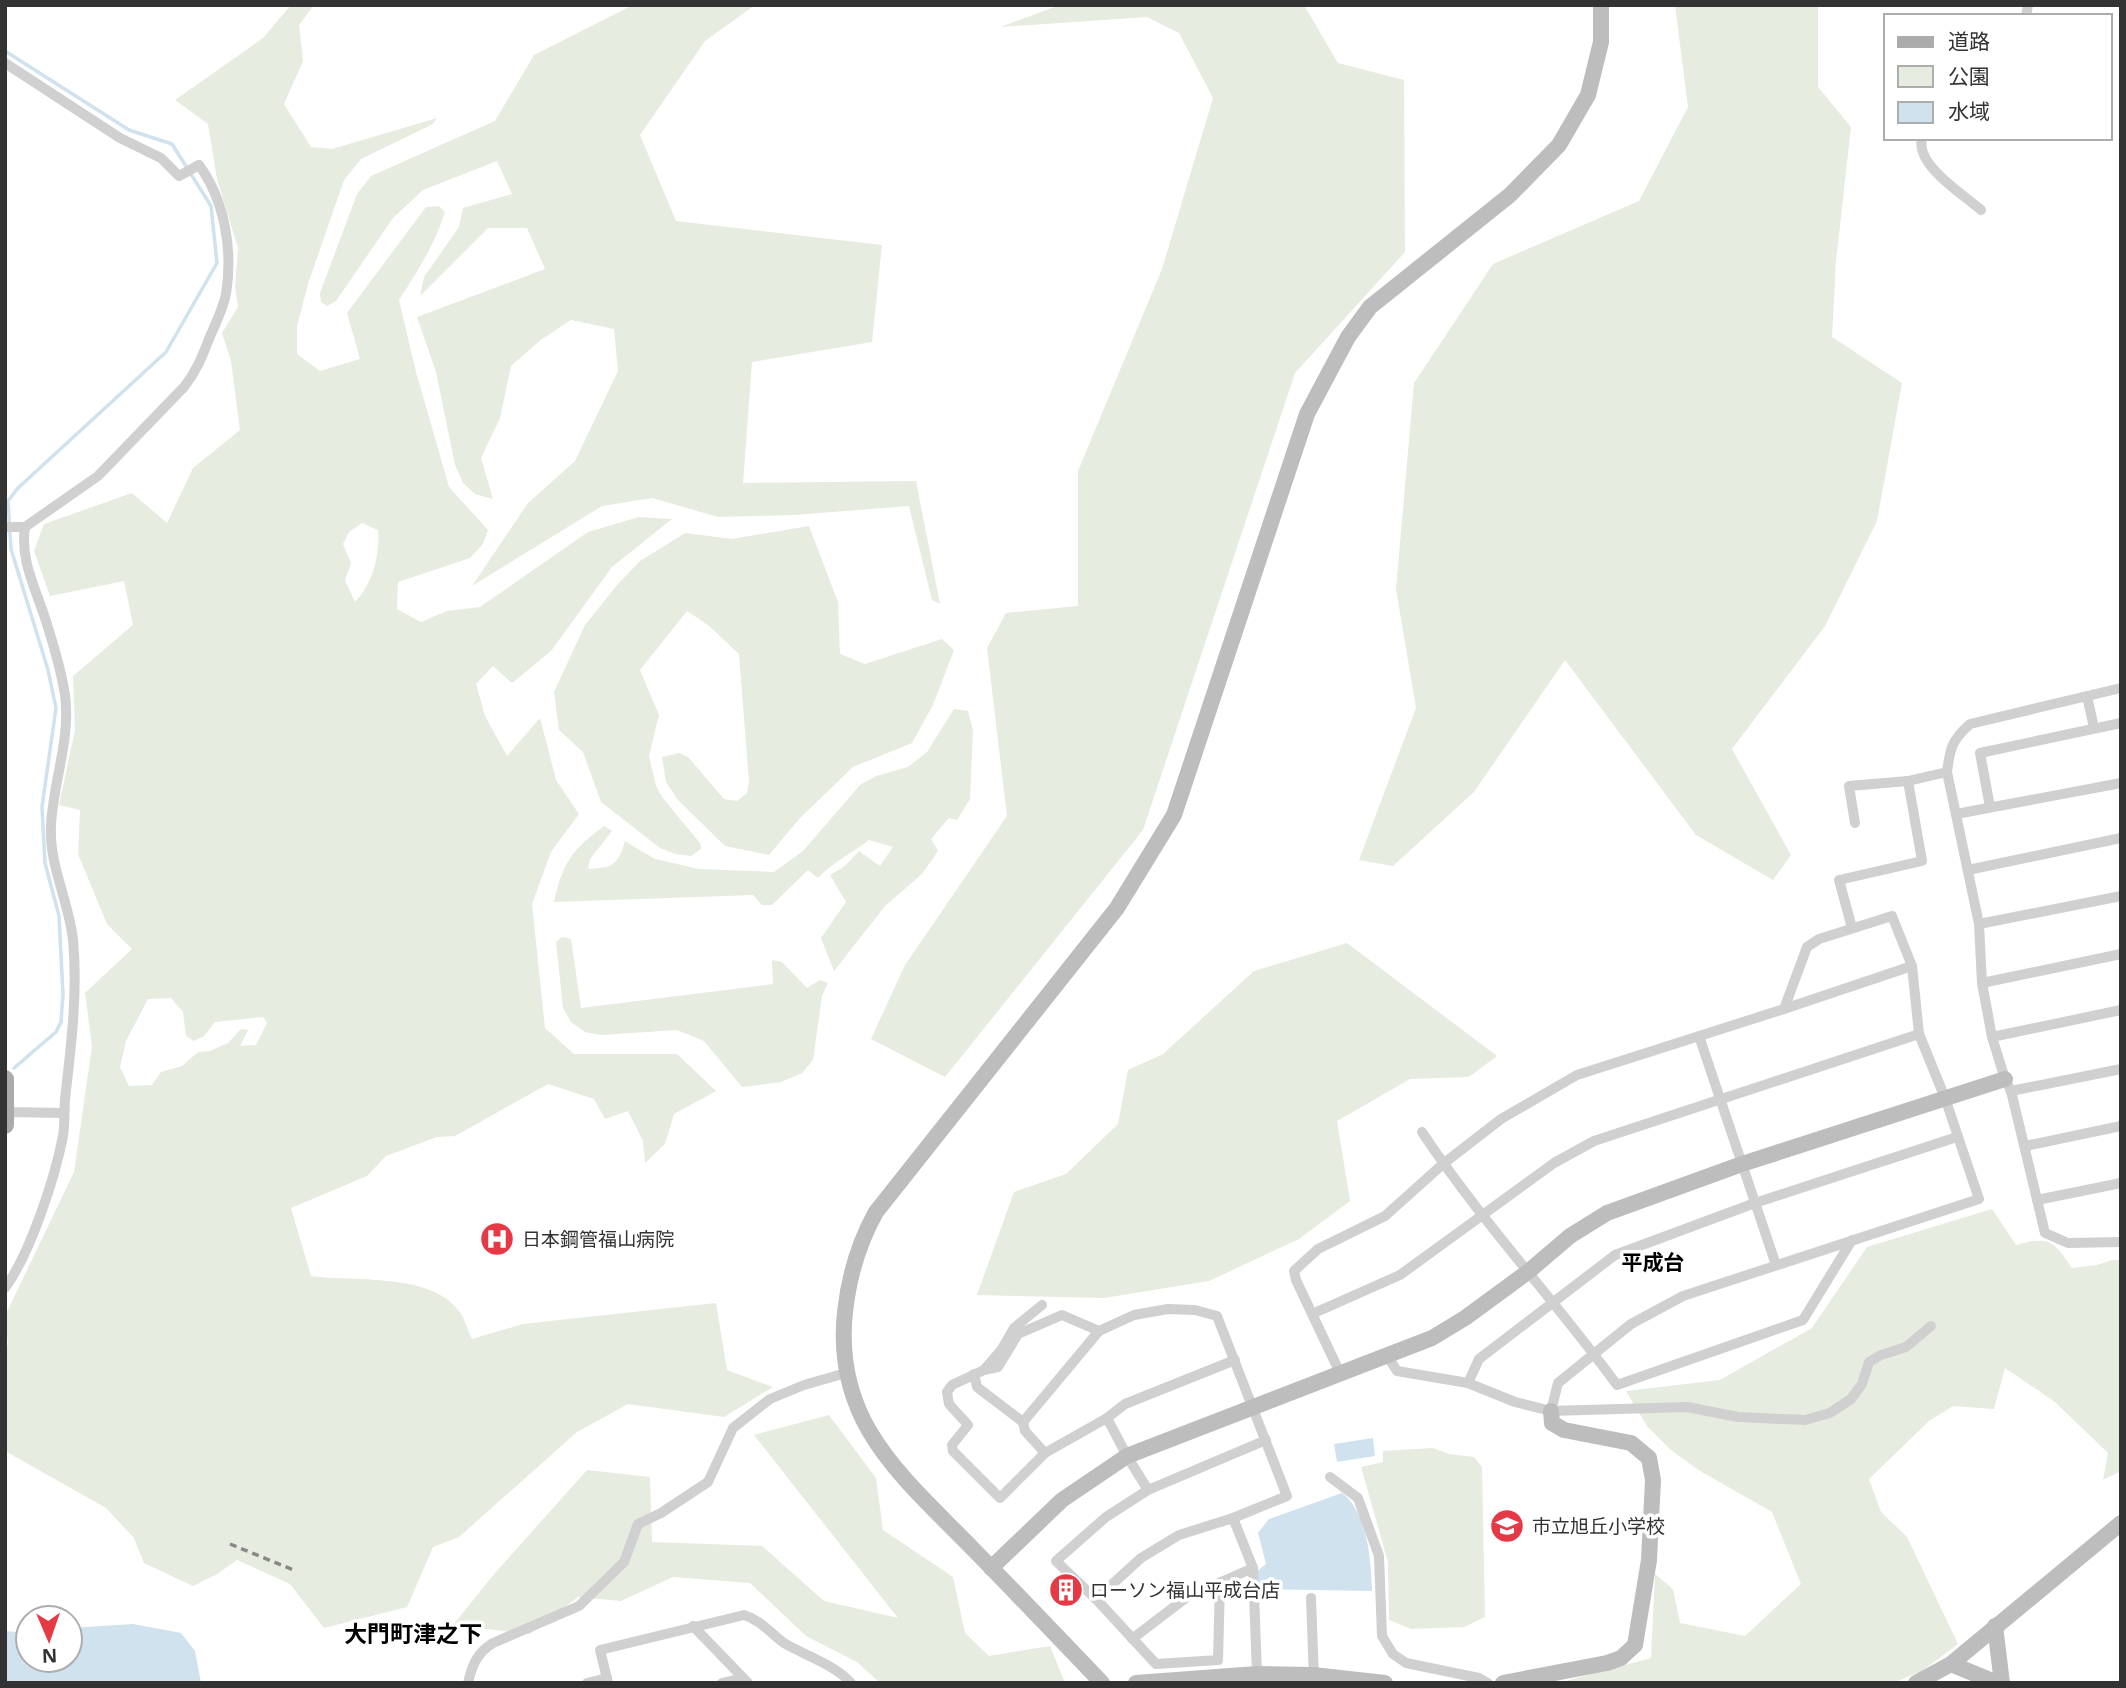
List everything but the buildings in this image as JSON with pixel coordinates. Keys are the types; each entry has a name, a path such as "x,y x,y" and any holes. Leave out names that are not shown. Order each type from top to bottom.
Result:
{"main road":[{"path":"5,1079 5,1125"}],"street":[{"path":"1102,1683 887,1460 858,1411 846,1373 843,1344 847,1290 860,1244 876,1212 1117,908 1174,815 1307,414 1348,337 1370,307 1510,195 1559,145 1588,95 1601,42 1601,5"},
{"path":"5,63 120,138 161,159 179,176 200,165 209,179 223,214 228,259 226,295 196,373 98,476 22,526 5,527"},
{"path":"1921,140 1920,144 1927,164 1981,210"},
{"path":"5,1289 15,1275 43,1203 64,1135 74,995 73,940 54,863 51,827 66,728 65,699 58,663 25,565 22,526"},
{"path":"2121,688 1970,724 1957,735 1949,750 1947,772 1979,924 1982,982 1992,1037 2025,1146 2045,1233 2068,1243 2121,1242"},
{"path":"2087,696 2094,729"},
{"path":"1990,807 1980,752 2121,723"},
{"path":"1855,823 1849,786 1908,781 1947,772"},
{"path":"1852,929 1839,880 1922,861 1908,781"},
{"path":"1956,814 2121,783"},
{"path":"1968,870 2121,838"},
{"path":"1979,924 2121,896"},
{"path":"1503,1683 1614,1661 1635,1646 1639,1633 1649,1559 1653,1480 1648,1458 1630,1443 1564,1430 1552,1423 1550,1411 1558,1383 1632,1324 1683,1296 1979,1199 1945,1098 1919,1034 1912,966 1892,916 1819,939 1807,947 1784,1009"},
{"path":"1982,982 2121,954"},
{"path":"1340,1373 1294,1271 1318,1249 1385,1216 1443,1164 1501,1119 1577,1075 1912,966"},
{"path":"1992,1037 2121,1010"},
{"path":"1312,1314 1399,1275 1554,1163 1594,1141 1919,1034"},
{"path":"1699,1036 1776,1265"},
{"path":"991,1568 1062,1500 1127,1456 1432,1338 1465,1318 1570,1236 1607,1213 1742,1164 1945,1098 2008,1085 2121,1069"},
{"path":"6,1112 64,1113"},
{"path":"2025,1146 2121,1126"},
{"path":"1422,1132 1482,1216 1529,1270 1616,1385 1803,1320 1852,1240"},
{"path":"1468,1382 1479,1359 1615,1255 1755,1203 1957,1137"},
{"path":"2037,1200 2121,1183"},
{"path":"1042,1305 1014,1328 979,1372 977,1387 1023,1422 1025,1431 1045,1453"},
{"path":"1023,1422 1099,1331 1135,1315 1168,1309 1195,1310 1217,1316 1287,1496 1233,1518 1179,1535 1141,1558 1097,1599"},
{"path":"1099,1331 1062,1315 1018,1334 998,1367 979,1372 953,1385 947,1392 949,1404 968,1425 952,1445 953,1451 1000,1498 1045,1453 1107,1418 1125,1404 1235,1360"},
{"path":"1388,1357 1397,1371 1468,1382 1515,1402 1550,1411 1687,1407 1738,1416 1805,1420 1830,1413 1851,1399 1862,1384 1869,1362 1906,1347 1931,1326"},
{"path":"468,1683 471,1668 480,1651 579,1606 624,1562 639,1524 708,1482 733,1428 770,1399 804,1385 846,1373"},
{"path":"1107,1418 1148,1490"},
{"path":"1220,1583 1218,1660 1156,1664 1097,1599 1056,1561 1105,1517 1148,1490 1266,1440"},
{"path":"1330,1477 1358,1498 1379,1556 1382,1636 1393,1654 1406,1663 1479,1678 1488,1683"},
{"path":"1233,1518 1253,1568 1257,1674"},
{"path":"1916,1683 1951,1664 2121,1523"},
{"path":"1132,1639 1187,1597 1253,1568"},
{"path":"1311,1598 1314,1679"},
{"path":"587,1683 608,1680 600,1650 744,1615 756,1618 782,1642 843,1674 851,1683"},
{"path":"693,1626 745,1680"},
{"path":"1951,1664 1999,1683 1995,1626"},
{"path":"1136,1683 1257,1674 1385,1683"},
{"path":"722,1683 745,1680"}],"green space":[{"path":"291,5 314,5 299,25 303,61 284,104 311,147 332,149 437,118 433,124 361,159 344,180 308,284 297,326 297,354 320,371 360,359 347,313 426,207 439,206 445,212 431,247 399,300 416,372 449,487 488,530 483,544 470,558 398,582 397,609 421,622 447,611 480,607 588,532 639,517 672,519 612,567 551,651 512,683 493,666 476,684 485,716 507,756 540,718 556,780 579,814 551,852 532,904 545,1028 574,1054 677,1054 716,1091 674,1114 665,1144 645,1163 643,1141 628,1111 605,1119 594,1099 548,1084 455,1136 437,1137 386,1156 367,1176 291,1208 311,1276 393,1282 433,1291 449,1301 461,1314 472,1339 523,1324 716,1303 727,1370 773,1387 724,1417 628,1404 577,1432 459,1537 433,1547 407,1607 324,1628 290,1584 237,1560 193,1586 144,1563 134,1538 106,1508 5,1451 5,1351 8,1344 5,1316 74,1172 92,1046 85,993 132,949 107,924 78,854 80,810 59,805 75,730 73,676 133,625 124,581 50,596 34,551 44,524 132,493 167,523 193,468 240,430 231,361 222,333 238,307 235,287 238,248 217,179 208,124 175,100 263,38","holes":["362,523 378,530 378,549 371,578 355,602 345,580 351,563 343,544 349,532","171,998 183,1012 186,1036 194,1041 204,1036 215,1022 263,1017 267,1023 256,1045 240,1046 248,1030 241,1029 228,1043 210,1051 198,1052 182,1066 161,1072 152,1085 129,1086 120,1067 126,1041 148,999"]},
{"path":"633,5 755,5 705,41 640,135 676,221 882,245 872,342 752,362 743,483 916,481 940,604 932,600 909,506 794,515 718,517 652,498 602,506 472,586 528,503 575,461 618,371 614,329 571,320 542,339 511,366 500,418 481,458 493,499 475,494 463,483 455,465 436,372 417,317 545,269 527,228 488,228 420,296 424,277 459,227 463,208 512,194 497,161 423,190 393,218 336,301 327,306 321,302 320,293 357,194 371,176 495,121 534,55"},
{"path":"1060,5 1304,5 1338,63 1404,80 1405,252 1295,373 1143,830 945,1077 871,1039 905,965 1007,816 987,648 1006,613 1078,606 1078,471 1162,269 1213,98 1179,33 1147,17 1000,27"},
{"path":"1675,5 1818,5 1818,87 1851,127 1836,261 1832,337 1902,383 1877,521 1825,626 1732,749 1791,855 1773,880 1696,835 1565,660 1474,792 1393,866 1359,860 1416,708 1396,589 1414,383 1493,264 1639,201 1688,107"},
{"path":"809,526 838,602 840,654 865,664 942,639 954,650 933,705 912,743 853,767 800,818 769,855 725,846 677,799 666,782 662,757 679,753 688,757 724,799 737,801 747,793 749,781 739,654 708,625 687,611 640,670 659,715 649,756 656,786 700,843 701,849 691,856 660,848 601,802 583,752 559,730 554,692 585,625 640,561 685,533 732,539"},
{"path":"954,709 968,711 973,730 970,799 957,820 949,818 931,839 938,851 922,874 886,905 834,971 821,938 846,902 830,875 845,866 859,851 880,866 893,847 869,840 818,878 808,870 772,905 762,905 753,895 554,902 570,858 604,826 612,831 590,859 588,869 613,864 625,841 655,859 699,869 774,872 803,851 860,785 876,776 908,767 927,752"},
{"path":"562,937 571,939 581,1008 773,984 772,960 782,962 807,988 820,980 828,983 822,996 813,1060 802,1073 781,1082 742,1087 704,1041 677,1030 601,1035 585,1032 571,1022 563,1008 556,942"},
{"path":"1347,943 1497,1056 1469,1077 1410,1079 1337,1121 1350,1201 1299,1239 1209,1281 1104,1298 977,1295 1014,1192 1066,1174 1118,1124 1128,1070 1163,1054 1254,971"},
{"path":"1992,1209 2016,1245 2036,1241 2049,1243 2060,1251 2072,1268 2121,1260 2121,1471 2103,1480 2108,1453 2055,1402 2005,1368 1994,1409 1953,1406 1929,1421 1869,1479 1881,1512 1907,1537 1958,1644 1922,1671 1893,1683 1558,1683 1651,1658 1655,1574 1673,1589 1680,1623 1745,1636 1801,1584 1772,1512 1700,1471 1671,1450 1647,1426 1626,1391 1720,1380 1812,1328 1867,1247"},
{"path":"829,1415 876,1478 883,1530 953,1577 965,1633 989,1656 1050,1646 1065,1683 880,1683 857,1662 806,1636 750,1583 673,1577 621,1601 578,1597 530,1634 453,1625 495,1573 587,1470 650,1477 652,1542 762,1546 824,1601 898,1618 754,1435"},
{"path":"1433,1448 1449,1454 1474,1457 1482,1467 1485,1617 1464,1627 1411,1629 1389,1620 1388,1562 1361,1467 1383,1462 1383,1451"}],"water":[{"path":"1373,1438 1375,1456 1337,1462 1334,1444"},
{"path":"1342,1493 1358,1512 1363,1525 1371,1565 1372,1591 1260,1589 1256,1572 1266,1564 1258,1533 1269,1519"},
{"path":"133,1624 181,1633 195,1651 201,1683 5,1683 5,1631 14,1632 14,1674 84,1674 84,1627"}],"waterway":[{"path":"5,51 129,130 172,144 211,206 217,263 166,352 18,488 8,501 11,549 48,670 56,708 42,807 45,863 59,916 63,994 61,1022 56,1032 14,1068"}],"railway":[{"path":"230,1544 296,1571"}],"place":[{"name":"日本鋼管福山病院","path":"497,1239"},
{"name":"市立旭丘小学校","path":"1507,1526"},
{"name":"ローソン福山平成台店","path":"1066,1590"}],"district":[{"name":"平成台","path":"1653,1263"},
{"name":"大門町津之下","path":"413,1634"}]}
